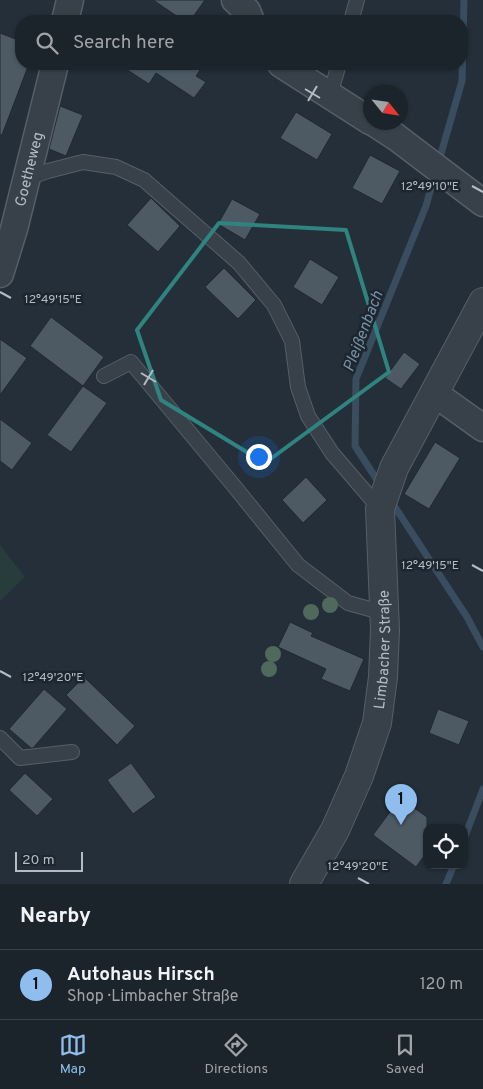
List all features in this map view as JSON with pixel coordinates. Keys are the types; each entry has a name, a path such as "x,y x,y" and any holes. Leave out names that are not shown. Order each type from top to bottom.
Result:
{"street":[{"path":"66,15 70,0"},
{"name":"Goetheweg","path":"0,274 14,229 53,70"},
{"path":"290,70 363,116"},
{"path":"384,130 474,195"},
{"name":"Limbacher Straße","path":"304,884 335,830 359,776 377,723 383,678 384,613 380,511 394,468 483,302"},
{"path":"434,393 483,428"}],"lane":[{"path":"353,15 357,0"},
{"path":"330,95 337,70"},
{"path":"27,178 83,162 116,166 144,180 238,263 274,305 292,340 298,387 308,416 332,453 380,511"},
{"path":"104,376 131,362 298,566 348,603 384,613"},
{"path":"0,738 20,758 72,752"}],"highlighted area":[{"path":"219,223 346,230 389,372 265,463 161,400 137,330"}],"green space":[{"path":"0,545 25,577 0,601"}],"building":[{"path":"153,0 205,0 194,15 175,15"},
{"path":"0,33 15,39 15,70 27,70 2,135 0,135"},
{"path":"127,70 200,70 196,76 206,82 194,98 156,73 149,84"},
{"path":"60,106 83,115 66,156 49,149"},
{"path":"296,112 332,134 317,160 280,138"},
{"path":"370,155 400,171 382,204 352,188"},
{"path":"151,198 180,226 158,252 127,225"},
{"path":"232,199 260,214 245,240 218,224"},
{"path":"310,259 339,277 322,305 293,287"},
{"path":"224,268 256,300 238,319 205,287"},
{"path":"51,317 104,357 83,386 30,346"},
{"path":"0,339 27,358 0,395"},
{"path":"404,352 420,364 401,389 385,378"},
{"path":"83,386 107,403 71,452 47,435"},
{"path":"0,419 32,443 12,470 0,461"},
{"path":"435,442 460,458 429,509 404,494"},
{"path":"306,477 327,500 303,523 282,500"},
{"path":"290,622 313,633 311,636 364,659 350,691 321,679 326,669 278,647"},
{"path":"84,677 135,726 117,745 66,695"},
{"path":"44,689 67,709 31,748 9,729"},
{"path":"438,709 469,721 459,745 429,733"},
{"path":"131,763 156,797 133,814 107,780"},
{"path":"25,773 53,799 37,816 9,790"},
{"path":"400,798 427,817 427,824 423,824 423,857 416,867 373,835"}],"waterway":[{"name":"Pleißenbach","path":"464,0 464,15"},
{"name":"Pleißenbach","path":"438,164 462,81 462,70"},
{"name":"Pleißenbach","path":"381,486 355,446 356,379 426,206 435,174"},
{"name":"Pleißenbach","path":"391,501 467,617 483,647"},
{"name":"Pleißenbach","path":"468,828 483,789"},
{"name":"Pleißenbach","path":"446,884 452,869"}],"place":[{"name":"Autohaus Hirsch","path":"401,825"}]}
